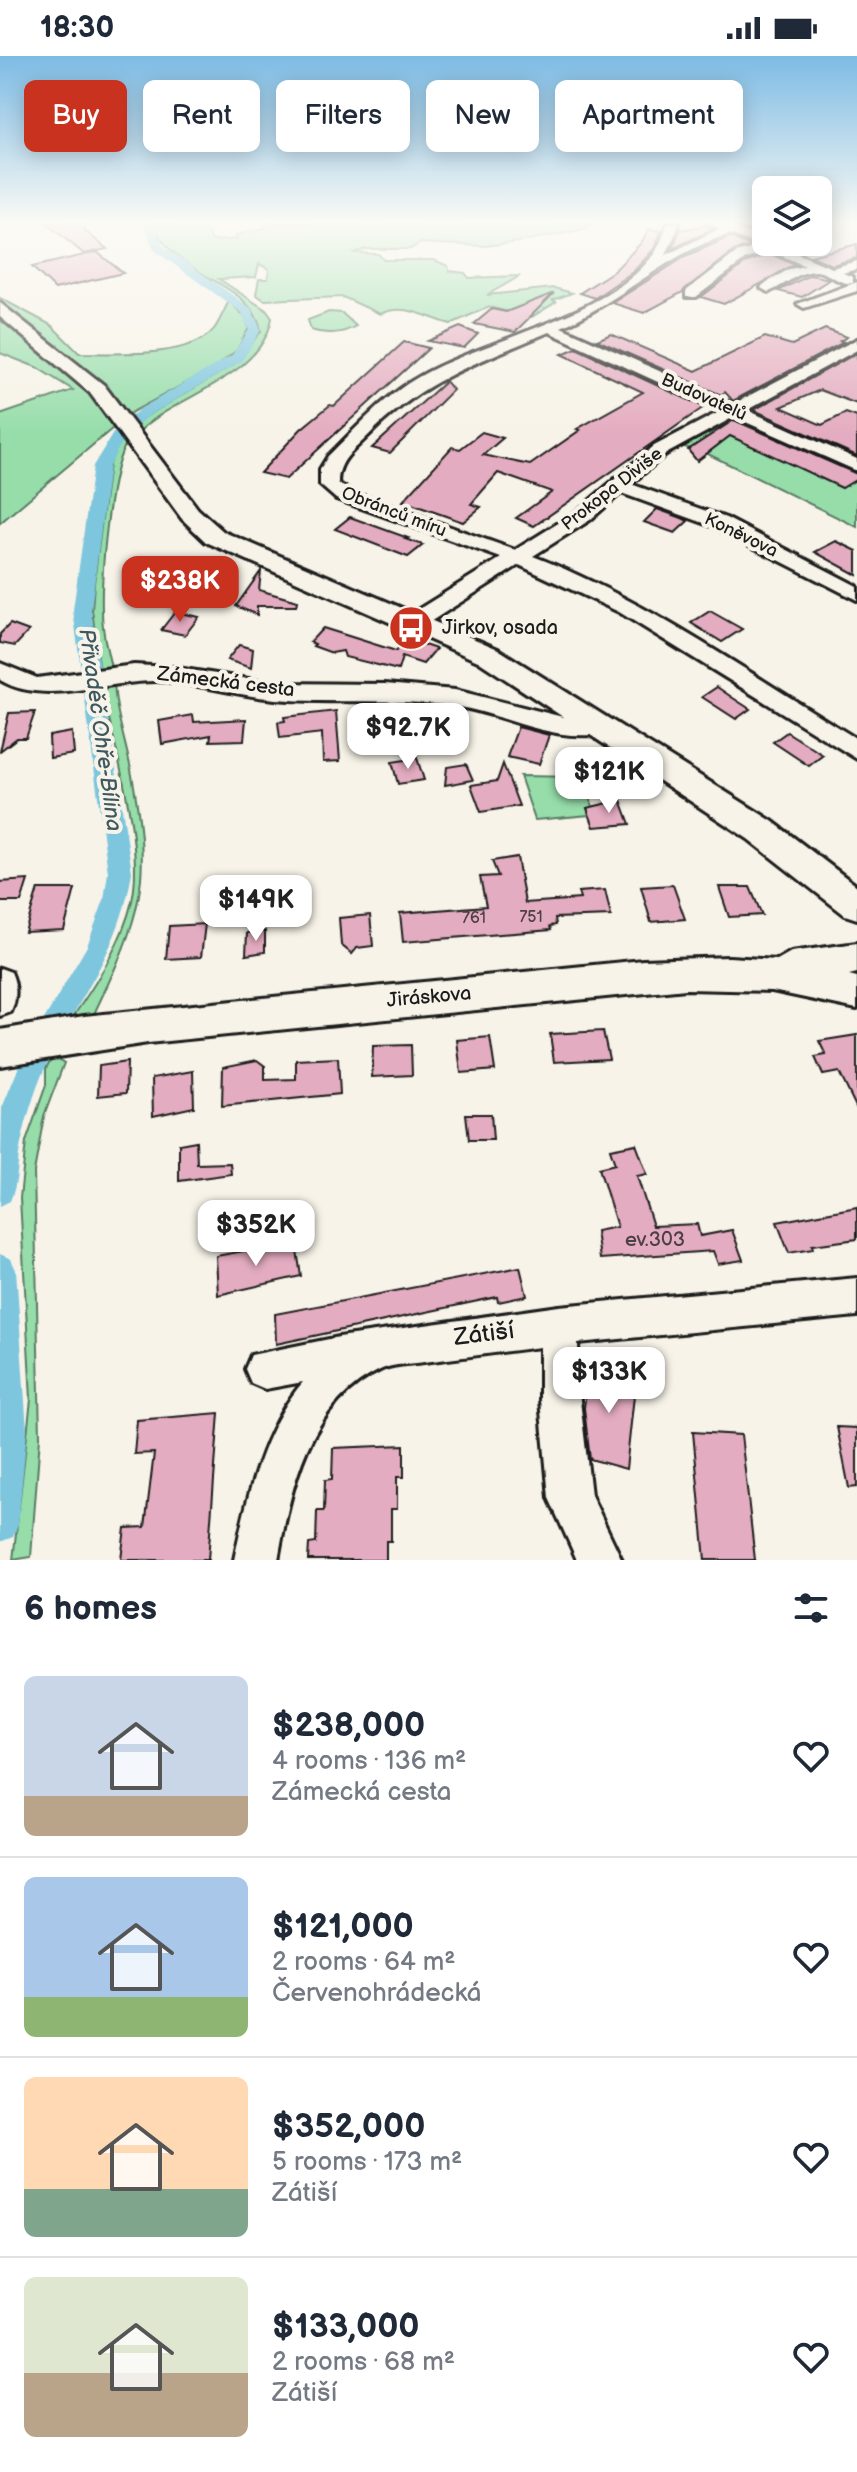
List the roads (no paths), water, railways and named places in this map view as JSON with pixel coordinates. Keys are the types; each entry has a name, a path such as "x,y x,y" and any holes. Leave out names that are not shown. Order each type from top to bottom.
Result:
{"street":[{"name":"Obránců míru","path":"610,293 552,328 426,378 396,401 334,460 327,478 329,485 343,495 515,558 591,590 651,623 857,750"},
{"path":"804,304 834,293"},
{"path":"0,308 97,389 190,514 215,537 488,655 760,830 857,905"},
{"name":"Budovatelů","path":"552,328 857,466"},
{"name":"Prokopa Diviše","path":"414,622 583,516 660,450 857,344"},
{"name":"Koněvova","path":"620,486 719,522 857,594"},
{"name":"Zámecká cesta","path":"0,670 22,683 37,686 71,684 115,675 171,674 275,691 385,692 455,698 579,729 598,726"},
{"path":"760,973 857,958"},
{"name":"Jiráskova","path":"1,1048 83,1034 365,1002 682,973 760,973 825,983 857,993"},
{"path":"0,981 0,1003"},
{"name":"Zátiší","path":"265,1369 379,1347 559,1325 857,1297"},
{"path":"559,1325 560,1400 570,1498 600,1560"},
{"path":"256,1560 270,1489 288,1437 323,1389 379,1347"}],"waterway":[{"name":"Přivaděč Ohře-Bílina","path":"0,1191 4,1157 22,1092 35,1061 99,948 116,900 120,872 82,610 101,466 120,433 145,412 237,358 255,330 247,311 223,293"},
{"name":"Přivaděč Ohře-Bílina","path":"0,1270 10,1431 0,1524"}],"place":[{"name":"Jirkov, osada","path":"411,628"}]}
